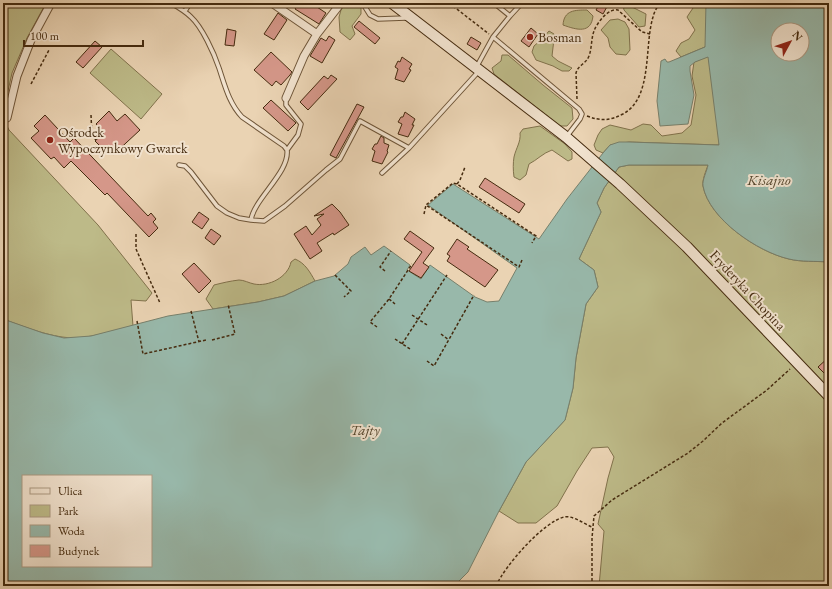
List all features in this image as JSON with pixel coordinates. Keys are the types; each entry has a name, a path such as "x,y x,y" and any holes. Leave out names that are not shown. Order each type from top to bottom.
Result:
{"main road":[{"name":"Fryderyka Chopina","path":"392,3 566,138 620,184 688,247 829,396"}],"street":[{"path":"7,118 17,76 31,40 51,3"},
{"path":"272,3 317,34"},
{"path":"286,98 304,56 317,34 341,3"}],"lane":[{"path":"171,3 185,11 193,18 219,68 231,103 237,111 242,117 284,146 287,150"},
{"path":"185,11 190,3"},
{"path":"365,3 365,7 370,15 378,19 411,17"},
{"path":"494,3 510,16"},
{"path":"382,173 409,148 478,69 493,36 522,3"},
{"path":"493,36 579,109 582,114 580,119 566,138"},
{"path":"251,220 253,213 286,159 287,150 298,135 301,124 286,105 286,98"},
{"path":"179,165 185,166 191,172 217,206 239,218 264,221 340,159 360,121 409,148"}],"path":[{"path":"449,3 493,36"},
{"path":"582,114 595,119 607,120 626,113 634,106 638,100 642,87 653,17 659,3"},
{"path":"575,105 578,96 577,69 586,62 589,57 594,31 608,12 614,9 618,10 642,32 650,34"},
{"path":"31,84 49,50"},
{"path":"91,115 92,136 96,140"},
{"path":"457,184 465,167"},
{"path":"424,214 426,205 453,183 457,184 536,236 532,243"},
{"path":"426,205 519,267 522,260"},
{"path":"136,234 136,249 160,303"},
{"path":"385,271 380,267 391,251"},
{"path":"377,327 370,322 389,299 412,264"},
{"path":"335,275 351,291 344,297"},
{"path":"402,344 447,275"},
{"path":"427,361 434,366 474,295"},
{"path":"389,299 395,304"},
{"path":"212,340 235,334 228,304"},
{"path":"191,311 198,342"},
{"path":"412,315 427,325"},
{"path":"137,321 143,354 206,340"},
{"path":"441,334 449,340"},
{"path":"395,339 410,349"},
{"path":"592,586 592,527 594,516 612,500 703,441 722,423 767,390 797,362"},
{"path":"496,586 520,551 554,521 564,517 573,518 592,527"}],"green space":[{"path":"3,3 46,3 27,38 12,73 3,113"},
{"path":"343,3 361,3 361,14 352,26 355,34 350,40 340,32 339,17"},
{"path":"693,3 756,3 705,47 681,57 676,51 681,43 689,39 695,30 687,17 693,8"},
{"path":"623,5 628,5 646,14 645,26 639,27 624,10"},
{"path":"587,10 593,16 592,22 586,28 578,29 563,25 565,16 571,12"},
{"path":"618,19 625,22 629,29 630,50 626,55 616,54 610,47 608,38 601,30 610,20"},
{"path":"549,31 554,34 552,56 558,61 572,68 569,71 562,71 536,60 532,52 534,46"},
{"path":"733,46 719,145 629,142 610,145 603,153 596,150 594,145 598,135 602,129 610,125 631,130 643,124 651,125 662,136 682,133 691,125 696,95 692,76 694,62"},
{"path":"111,49 162,94 141,119 90,73"},
{"path":"502,55 508,55 572,108 573,119 567,126 560,126 494,74 492,68 501,61"},
{"path":"3,118 9,130 98,225 152,293 146,301 131,300 133,326 88,337 70,338 40,332 3,319"},
{"path":"540,126 565,144 572,152 572,159 568,161 552,150 549,151 529,164 526,175 520,180 514,177 513,167 520,133 523,129"},
{"path":"629,165 708,165 703,184 707,198 725,222 737,232 750,242 763,249 789,259 798,261 829,262 829,586 599,586 604,531 598,524 614,457 608,447 592,448 557,506 536,523 518,523 499,511 526,462 565,420 573,388 576,358 586,304 598,287 594,270 579,259 601,212 597,203 604,188 619,167"},
{"path":"295,259 304,265 315,281 284,296 258,302 213,309 206,299 214,285 229,281 243,280 260,285 277,280 286,272 291,262"}],"water":[{"name":"Tajty","path":"706,3 829,3 829,262 798,261 789,259 763,249 750,242 737,232 725,222 707,198 703,184 708,165 629,165 619,167 604,188 597,203 601,212 579,259 594,270 598,287 586,304 576,358 573,388 565,420 526,462 468,572 454,586 3,586 3,319 43,333 64,338 91,336 168,316 258,302 284,296 315,281 334,276 348,264 351,257 365,247 371,255 384,246 410,265 407,270 421,279 430,265 475,297 487,302 499,301 517,268 428,205 453,184 539,239 567,199 610,145 619,142 629,142 719,145 708,57 695,62 690,66 694,95 688,124 660,126 657,101 661,61 665,59 667,62 705,47"}],"building":[{"path":"299,3 311,3 326,13 319,24 295,9"},
{"path":"600,3 609,3 603,14 596,10"},
{"path":"278,13 287,20 274,40 264,34"},
{"path":"359,21 380,38 375,44 354,27"},
{"name":"Bosman","path":"531,28 538,34 529,47 521,41"},
{"path":"227,29 236,31 234,46 225,45"},
{"path":"329,36 335,40 322,63 310,56 321,38 326,41"},
{"path":"471,37 481,43 477,50 467,44"},
{"path":"95,41 102,47 83,68 76,62"},
{"path":"271,52 292,72 281,85 276,81 272,86 254,70"},
{"path":"402,57 412,64 409,69 411,70 404,82 395,79 398,69 395,67 398,61 400,62"},
{"path":"331,75 337,79 308,110 300,102 324,76 328,79"},
{"path":"271,100 296,123 288,131 263,108"},
{"path":"357,104 364,107 336,158 330,155"},
{"path":"109,111 117,121 125,114 140,130 113,155 104,146 102,148 95,141 104,133 96,124"},
{"path":"405,112 415,119 412,125 414,125 408,137 398,134 402,124 398,122 401,117 403,117"},
{"path":"45,115 70,142 74,138 148,216 151,213 156,219 153,222 158,228 149,237 107,193 105,195 71,161 64,168 54,157 51,159 31,138 39,131 34,126"},
{"path":"381,136 384,138 384,143 389,145 388,152 382,164 372,161 375,151 372,149 375,144 377,144"},
{"path":"485,178 525,204 519,213 479,187"},
{"path":"332,204 349,225 334,235 333,233 317,243 322,251 310,259 294,234 306,226 312,235 321,225 317,219 324,214 314,216"},
{"path":"199,212 209,219 202,229 192,222"},
{"path":"211,229 221,236 214,245 205,238"},
{"path":"410,231 434,248 423,263 429,267 421,278 409,271 422,252 404,239"},
{"path":"457,239 469,247 467,249 498,270 485,287 447,261 450,256 447,254"},
{"path":"194,263 211,281 199,293 182,274"},
{"path":"829,357 829,378 818,367"}],"place":[{"name":"Bosman","path":"530,37"},
{"name":"Ośrodek Wypoczynkowy Gwarek","path":"50,140"}],"water label":[{"name":"Kisajno","path":"769,180"}]}
